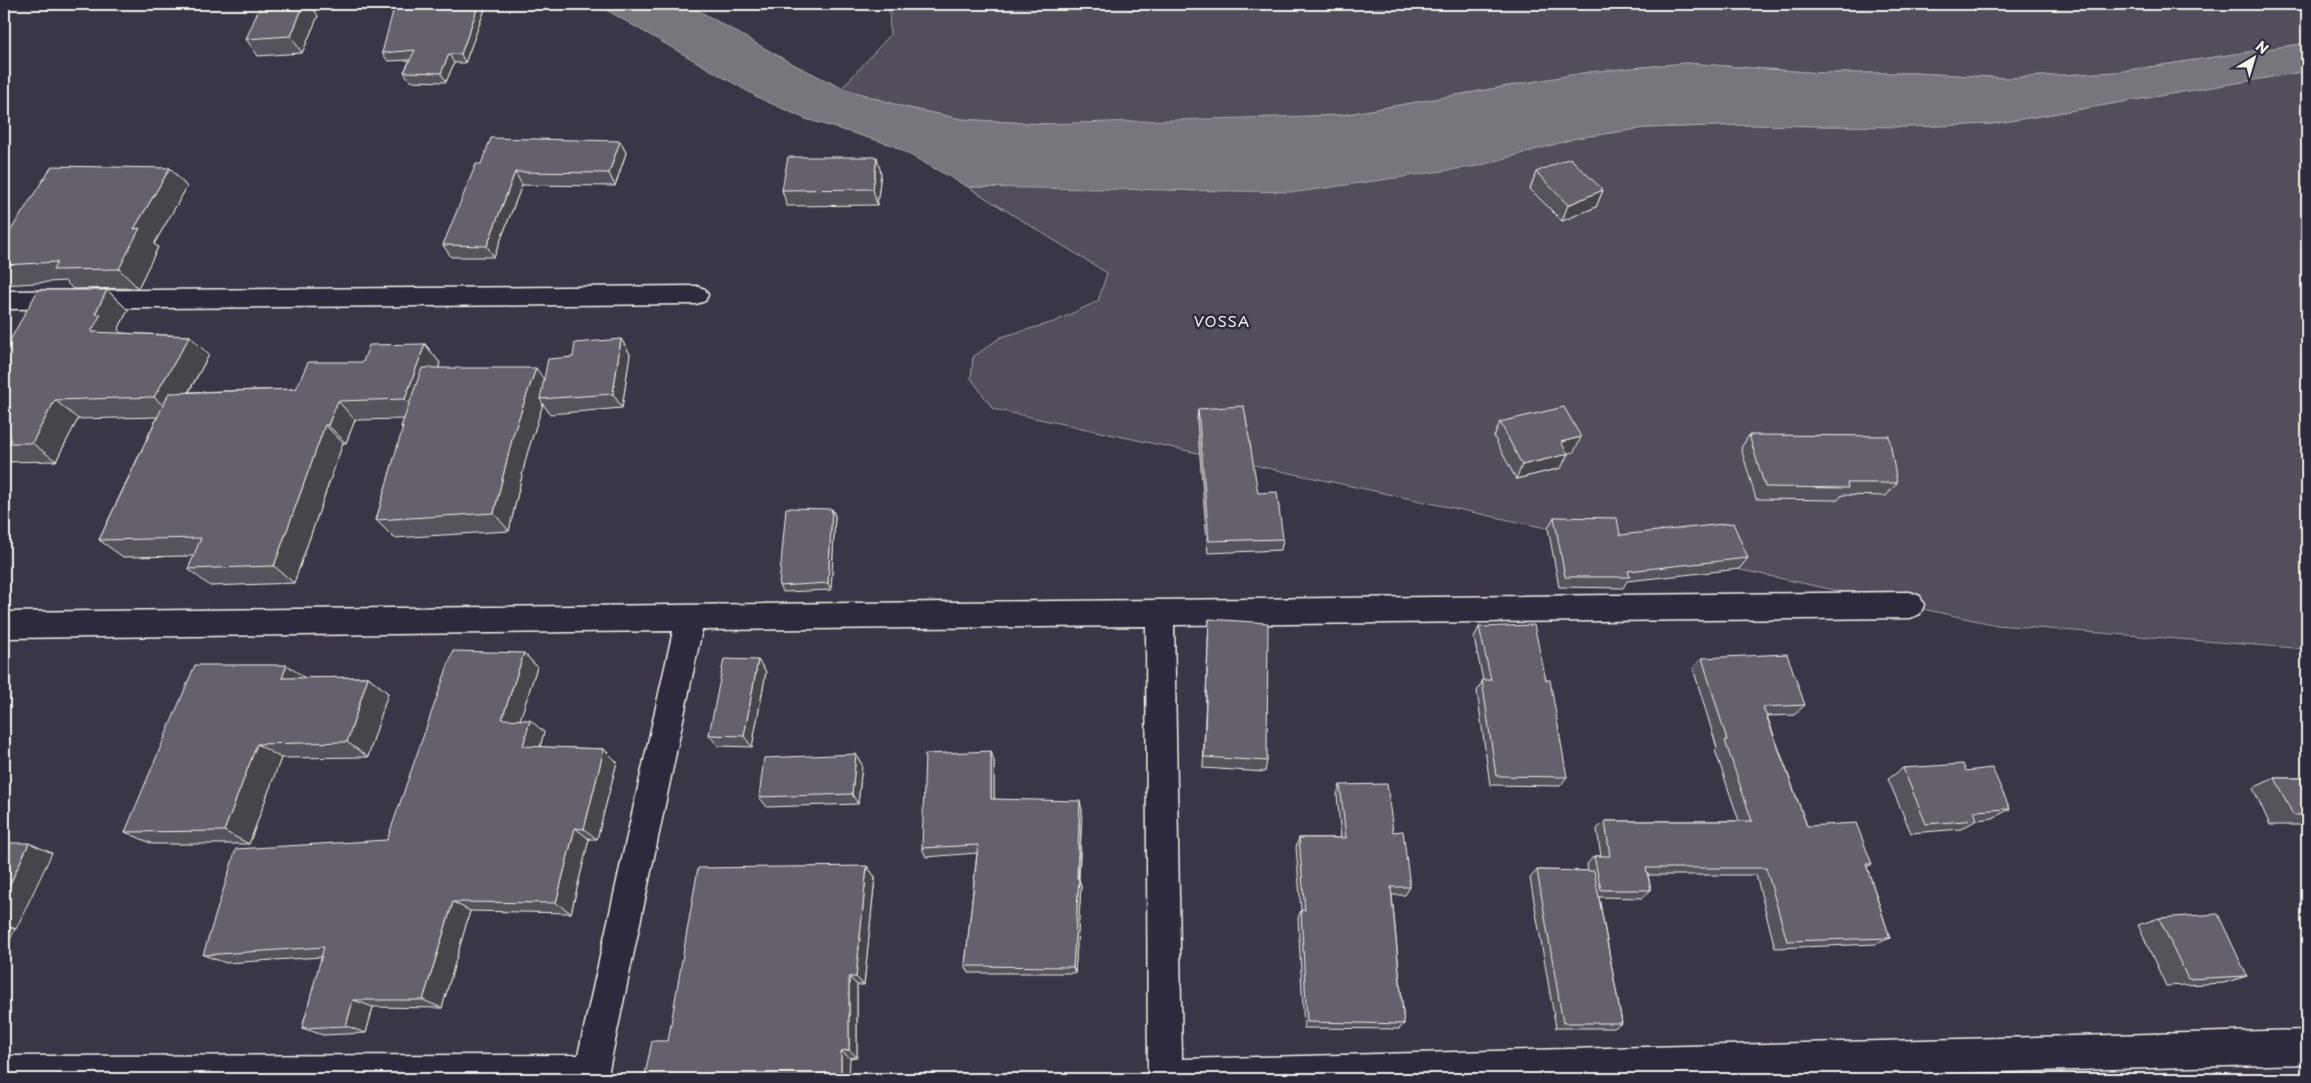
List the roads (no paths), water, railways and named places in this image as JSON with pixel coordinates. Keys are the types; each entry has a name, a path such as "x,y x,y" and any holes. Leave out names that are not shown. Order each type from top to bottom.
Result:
{"street":[{"path":"4,300 696,295"},
{"path":"4,625 1910,605"},
{"path":"1160,613 1165,1078 2307,1047"},
{"path":"4,1073 590,1076 690,618"}],"district":[{"name":"VOSSA","path":"1222,322"}]}
